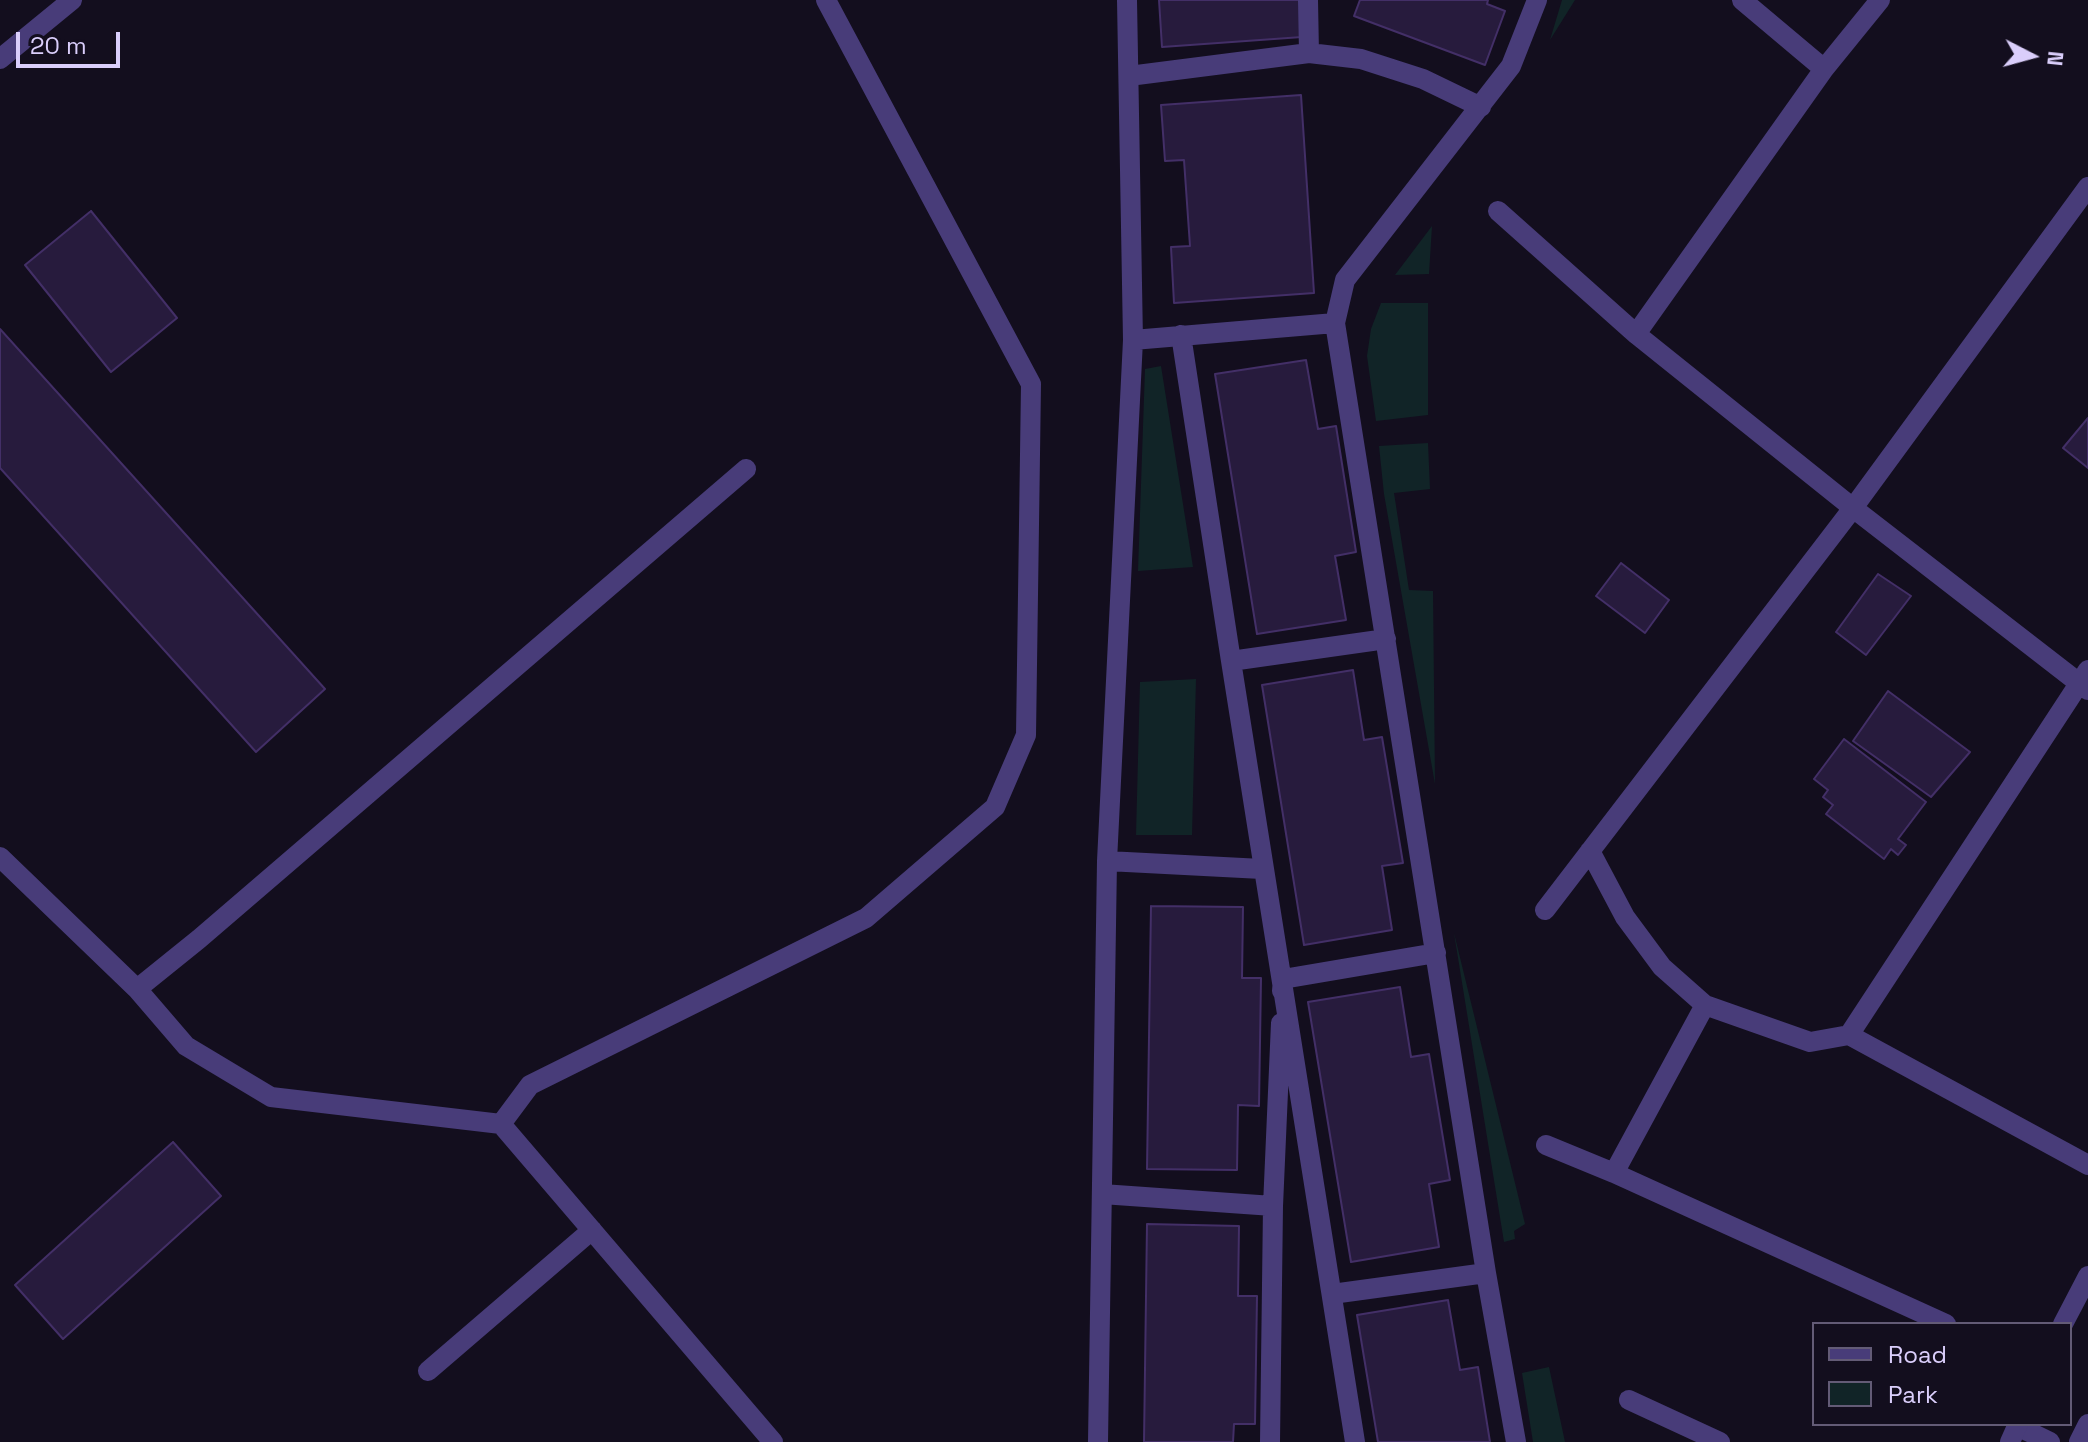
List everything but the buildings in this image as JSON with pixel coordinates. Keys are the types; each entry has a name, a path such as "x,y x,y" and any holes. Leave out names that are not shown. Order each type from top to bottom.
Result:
{"street":[{"path":"0,59 72,0"},
{"path":"501,1124 530,1085 866,918 995,807 1026,735 1031,384 826,0"},
{"path":"1098,1442 1107,861 1133,340 1127,0"},
{"path":"1308,0 1308,44"},
{"path":"1308,44 1318,0"},
{"path":"1516,1442 1486,1273 1335,323 1345,280 1511,66 1537,0"},
{"path":"1742,0 1824,69"},
{"path":"1636,334 1824,69 1880,0"},
{"path":"1129,76 1308,44 1423,79 1481,107"},
{"path":"1545,910 1853,508 2088,187"},
{"path":"1498,211 1636,334 1853,508 2085,681 1849,1035"},
{"path":"1133,340 1335,323"},
{"path":"1181,335 1262,869 1283,979 1355,1442"},
{"path":"137,989 746,469"},
{"path":"1231,661 1386,639"},
{"path":"1590,851 1625,917 1662,967 1705,1005 1810,1042 1849,1035 2088,1165"},
{"path":"1107,861 1262,869"},
{"path":"2,865 137,989 186,1046 271,1097 501,1124 773,1442"},
{"path":"1283,979 1436,953"},
{"path":"1270,1442 1273,1206 1283,979"},
{"path":"1614,1173 1705,1005"},
{"path":"1546,1145 1942,1322"},
{"path":"1102,1194 1273,1206"},
{"path":"428,1371 592,1230"},
{"path":"1332,1294 1486,1273"},
{"path":"2064,1322 2088,1276"},
{"path":"1629,1400 1720,1442"},
{"path":"2079,1442 2088,1424"},
{"path":"2015,1431 2050,1442"}],"green space":[{"path":"1562,0 1575,0 1550,40"},
{"path":"1432,226 1429,274 1395,275"},
{"path":"1381,303 1428,303 1428,415 1376,421 1367,356 1371,329"},
{"path":"1161,366 1193,567 1138,571 1145,369"},
{"path":"1428,443 1430,489 1394,493 1409,590 1433,591 1435,784 1384,494 1379,446"},
{"path":"1196,679 1192,835 1136,835 1140,682"},
{"path":"1454,933 1525,1224 1514,1231 1515,1239 1504,1242"},
{"path":"1549,1367 1565,1442 1533,1442 1522,1373"}]}
